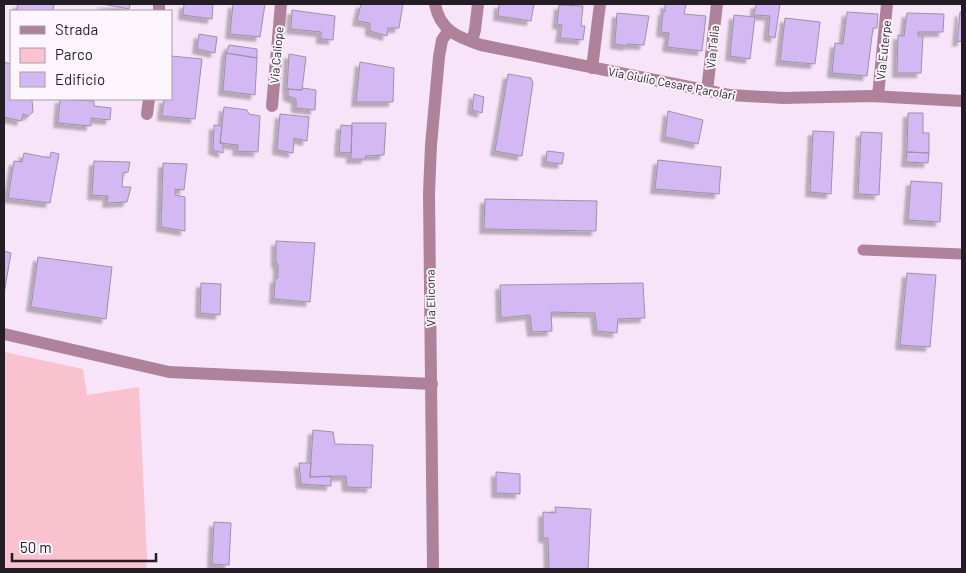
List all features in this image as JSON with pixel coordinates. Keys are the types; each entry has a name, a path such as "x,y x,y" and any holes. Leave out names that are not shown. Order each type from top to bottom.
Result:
{"street":[{"name":"Via Caliope","path":"272,106 281,4"},
{"path":"435,4 440,20 449,30"},
{"path":"472,41 478,4"},
{"path":"592,68 600,4"},
{"name":"Via Talia","path":"707,91 717,4"},
{"name":"Via Euterpe","path":"878,96 887,4"},
{"name":"Via Giulio Cesare Parolari","path":"449,30 457,36 481,45 728,95 759,98 878,96 962,101"},
{"name":"Via Elicona","path":"433,569 429,193 431,145 439,57 442,40 449,30"},
{"path":"147,114 149,100"},
{"path":"4,334 169,372 432,384"}],"lane":[{"path":"863,250 962,254"}],"green space":[{"path":"4,352 83,369 87,395 139,387 146,569 4,569"}],"building":[{"path":"18,4 54,4 53,10 16,10"},
{"path":"102,4 130,4 129,9"},
{"path":"184,4 213,4 212,19 183,15"},
{"path":"233,4 265,4 260,37 230,34"},
{"path":"361,4 403,4 399,28 388,28 387,36 370,31 370,23 357,21"},
{"path":"499,4 534,4 531,21 498,16"},
{"path":"665,4 686,4 684,14 706,16 702,51 667,47 669,33 661,32"},
{"path":"756,4 780,4 775,38 768,36 770,16 754,15"},
{"path":"559,5 583,6 581,26 585,26 583,40 560,38 562,25 557,24"},
{"path":"292,10 335,16 333,40 321,39 321,32 291,29"},
{"path":"847,12 878,14 877,28 873,28 867,76 832,73 835,43 843,44"},
{"path":"960,12 962,12 962,41 957,42"},
{"path":"617,13 649,16 644,45 627,44 628,46 615,44"},
{"path":"907,13 944,14 943,32 918,32 918,36 923,36 921,73 897,73 898,35 904,36"},
{"path":"734,15 755,17 750,59 730,56"},
{"path":"785,18 820,22 815,64 780,61"},
{"path":"199,34 217,37 215,53 197,49"},
{"path":"229,45 257,49 257,58 226,53"},
{"path":"226,53 257,58 255,95 223,91"},
{"path":"289,54 306,57 302,90 287,89"},
{"path":"172,56 202,59 195,119 162,116 164,100 172,100"},
{"path":"4,62 10,64 10,100 32,100 33,112 28,116 23,114 21,121 4,117"},
{"path":"360,62 394,68 393,102 356,102"},
{"path":"508,74 531,78 533,83 522,156 495,151"},
{"path":"303,88 316,90 315,110 296,108 296,99 288,96 288,89 302,90"},
{"path":"474,94 484,97 482,113 472,110"},
{"path":"60,100 94,101 94,106 111,108 110,120 91,118 91,126 58,123"},
{"path":"224,107 247,110 249,114 260,116 258,152 237,151 238,145 220,143"},
{"path":"668,111 703,120 698,144 665,137"},
{"path":"908,113 923,113 923,133 929,133 929,153 907,152"},
{"path":"280,114 309,117 307,141 294,138 293,153 277,150"},
{"path":"352,123 386,123 384,155 365,156 366,159 351,159"},
{"path":"214,125 222,126 220,143 223,143 223,153 213,150"},
{"path":"341,125 352,126 351,153 339,152"},
{"path":"813,131 834,132 831,194 810,192"},
{"path":"861,132 882,133 879,195 858,194"},
{"path":"547,151 564,153 562,164 546,162"},
{"path":"51,152 59,154 50,203 8,198 14,161 22,162 24,153 50,158"},
{"path":"907,152 929,153 928,163 906,162"},
{"path":"658,160 721,167 719,194 655,189"},
{"path":"94,161 130,162 128,172 123,173 122,187 131,187 127,202 107,203 108,196 92,195"},
{"path":"163,163 187,164 184,190 175,189 175,195 185,197 185,231 161,227"},
{"path":"911,181 942,183 940,222 908,220"},
{"path":"485,199 597,201 596,231 484,229"},
{"path":"276,241 315,243 310,302 274,299 275,279 278,278"},
{"path":"4,251 11,253 4,294"},
{"path":"38,257 112,267 106,319 31,307"},
{"path":"907,273 936,275 930,347 900,345"},
{"path":"201,283 221,284 220,315 200,313"},
{"path":"643,283 645,318 618,319 617,333 597,331 595,313 551,312 552,331 532,332 530,315 501,318 500,285"},
{"path":"313,430 333,432 335,444 373,445 371,488 347,487 346,476 310,477"},
{"path":"299,463 311,463 310,477 331,476 331,486 301,484"},
{"path":"496,472 520,474 520,494 496,493"},
{"path":"555,507 591,509 588,569 549,569 548,538 543,538 543,512 556,513"},
{"path":"214,522 231,523 229,565 212,564"}]}
